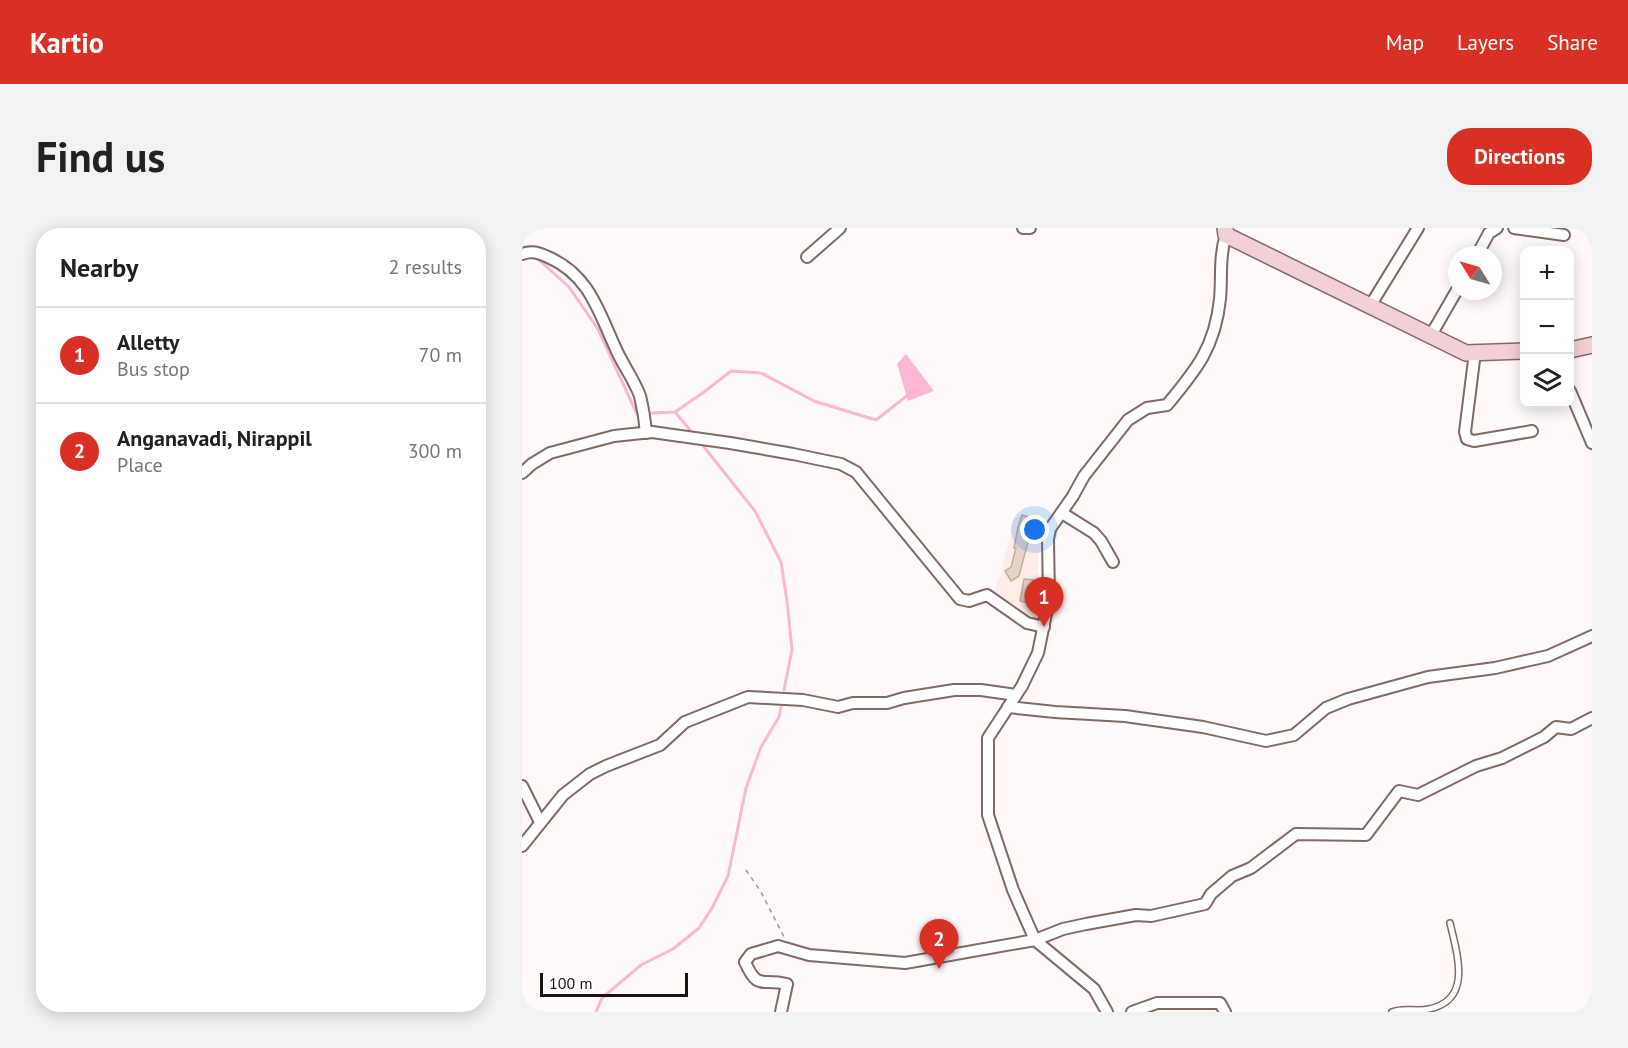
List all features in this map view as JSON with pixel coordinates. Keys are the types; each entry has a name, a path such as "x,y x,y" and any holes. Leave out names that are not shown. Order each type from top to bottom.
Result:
{"main road":[{"path":"1225,231 1370,306 1466,352 1520,351"},
{"path":"1574,349 1592,345"}],"street":[{"path":"807,257 840,228"},
{"path":"1023,228 1030,228"},
{"path":"1370,306 1418,228"},
{"path":"1482,246 1489,233 1497,228"},
{"path":"1514,228 1564,235"},
{"path":"1107,1012 1094,989 1035,940 1013,890 988,815 988,738 1016,695 1038,653 1044,627 1050,577 1048,539 1050,529 1084,476 1128,420 1147,408 1167,405 1199,366 1217,321 1221,250 1225,231"},
{"path":"522,254 536,252 559,262 574,272 584,285 598,309 639,396 646,433"},
{"path":"1431,335 1451,300"},
{"path":"1475,352 1465,432 1467,439 1474,441 1532,431"},
{"path":"1574,402 1592,443"},
{"path":"522,473 550,453 614,436 646,433 743,445 849,466 884,504 960,599 971,600 987,595 1027,623 1044,627"},
{"path":"1062,513 1094,533 1113,562"},
{"path":"1008,707 1125,716 1203,727 1266,741 1294,735 1326,708 1348,699 1428,678 1495,668 1548,656 1592,636"},
{"path":"522,846 563,795 590,774 660,745 686,722 748,698 803,700 838,707 853,703 887,703 954,690 981,690 1016,695"},
{"path":"781,1012 787,984 758,982 752,978 745,962 751,954 778,946 809,955 905,963 1035,940 1063,929 1086,924 1136,915 1151,916 1205,904 1211,894 1232,876 1251,868 1296,834 1366,835 1399,791 1418,795 1476,766 1502,758 1544,737 1556,727 1571,729 1592,718"},
{"path":"522,786 540,822"},
{"path":"1132,1012 1156,1003 1220,1004 1225,1012"}],"lane":[{"path":"1392,1012 1430,1009 1450,999 1457,990 1459,964 1450,923"}],"path":[{"path":"746,870 762,892 790,949"}],"shaded area":[{"path":"906,354 934,391 908,401 897,364"},
{"path":"1023,514 1044,521 1048,526 1038,557 1038,612 1034,622 993,592 1001,575 1012,527 1016,518"}],"building":[{"path":"1022,515 1039,520 1034,535 1030,534 1019,576 1011,581 1005,571 1011,567"},
{"path":"1024,579 1033,580 1029,603 1020,601"}],"waterway":[{"path":"538,259 569,287 598,329 637,414"},
{"path":"652,413 675,412 731,371 761,373 814,401 876,420 908,395"},
{"path":"675,412 690,430"},
{"path":"704,447 755,511 781,562 792,650 784,690"},
{"path":"596,1012 602,998 641,965 673,949 699,928 712,908 728,876 746,788 761,747 779,717 781,707"}],"place":[{"name":"Alletty","path":"1044,627"},
{"name":"Anganavadi, Nirappil","path":"939,969"}]}
